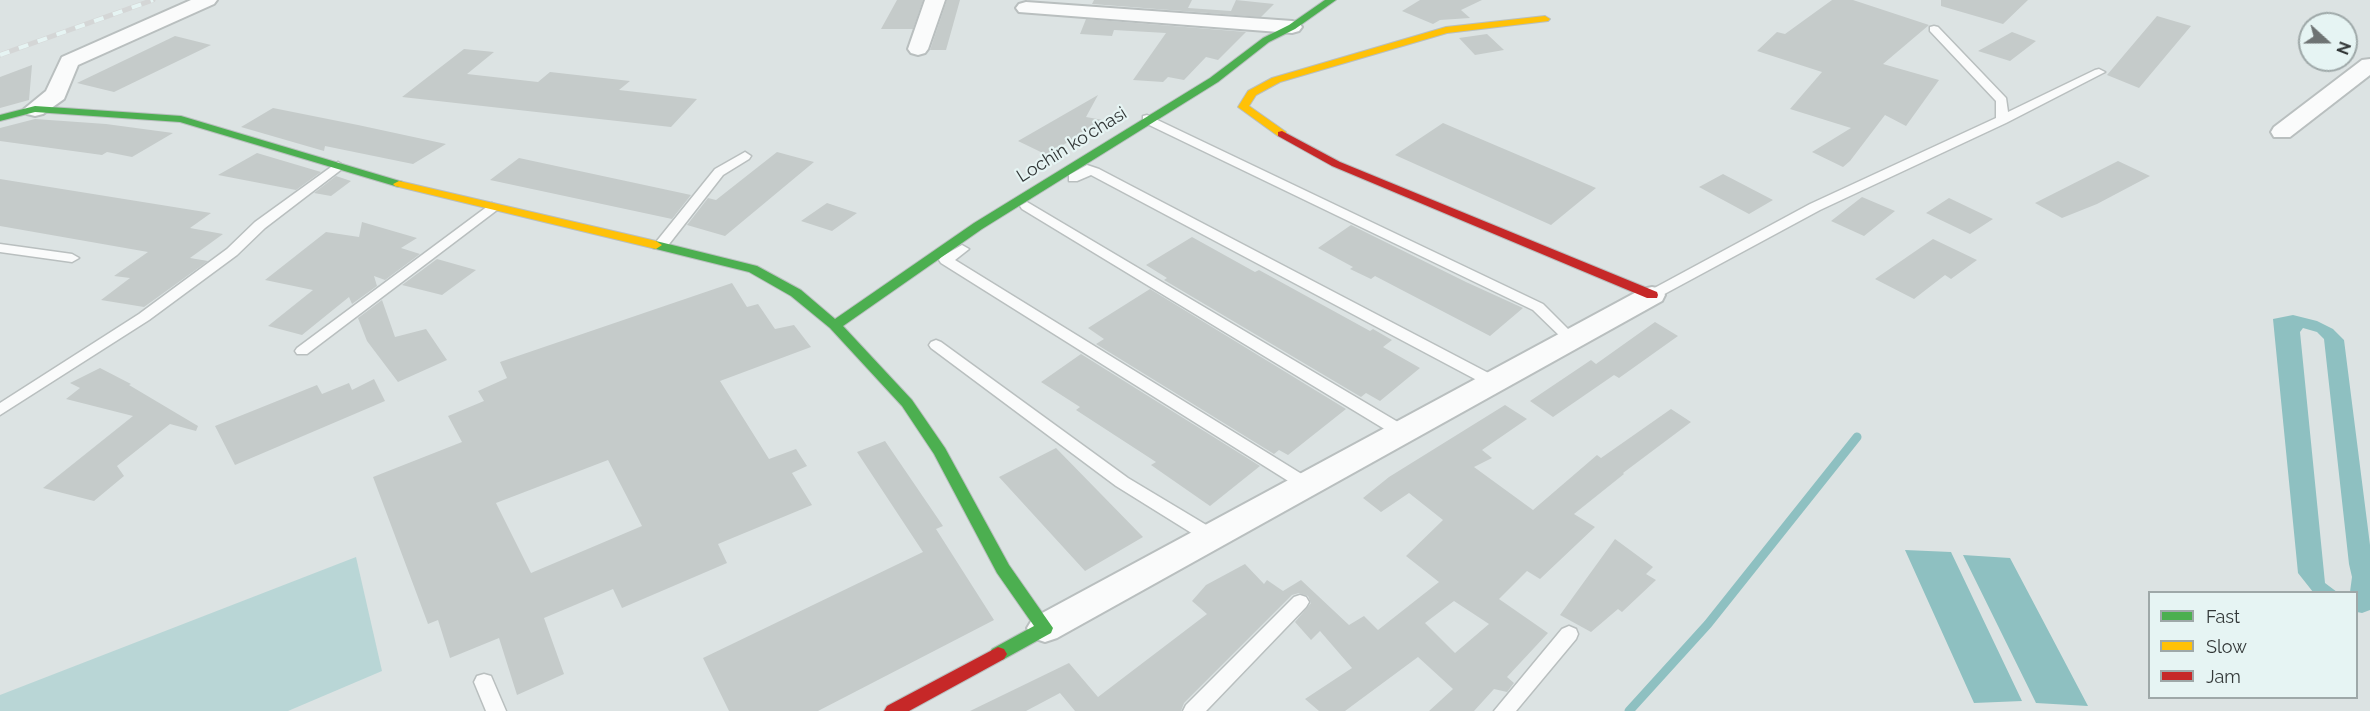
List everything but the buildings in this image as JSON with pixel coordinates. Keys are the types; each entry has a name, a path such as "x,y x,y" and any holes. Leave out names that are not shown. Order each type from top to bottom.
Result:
{"street":[{"path":"35,109 56,94 69,61 207,0"},
{"path":"918,49 935,0"},
{"name":"Lochin ko'chasi","path":"835,325 978,226 1147,119 1214,80 1266,40 1292,27 1331,0"},
{"path":"1026,8 1292,27"},
{"path":"1545,19 1446,30 1276,80 1252,93 1243,107 1285,136 1336,164 1652,295"},
{"path":"2282,132 2370,65"},
{"path":"0,118 35,109 181,119 338,166 492,207 661,245 753,269 796,292 835,325 907,404 940,452 1003,569 1045,628"},
{"path":"893,711 1652,295"}],"lane":[{"path":"1934,29 2002,100 2002,120"},
{"path":"1652,295 1815,207 2099,72"},
{"path":"1147,119 1538,307 1571,339"},
{"path":"661,245 719,172 745,156"},
{"path":"0,410 144,317 232,252 260,225 338,166"},
{"path":"1306,485 946,260 1087,169 1493,382"},
{"path":"1028,206 1402,432"},
{"path":"302,351 492,207"},
{"path":"0,248 72,258"},
{"path":"936,345 1122,482 1212,537"},
{"path":"1193,711 1300,602"},
{"path":"1504,711 1569,634"},
{"path":"484,682 496,711"}],"shaded area":[{"path":"356,557 382,671 288,711 0,711 0,695"}],"water":[{"path":"2293,315 2317,321 2333,329 2344,340 2370,545 2370,610 2362,613 2358,612 2358,591 2350,591 2352,577 2324,339 2317,332 2303,328 2300,332 2325,583 2336,591 2312,591 2298,573 2273,319"},
{"path":"1905,550 1951,552 2022,701 1974,703"},
{"path":"1963,555 2010,558 2088,706 2036,703"}],"waterway":[{"path":"1629,711 1708,624 1857,437"}],"railway":[{"path":"0,55 153,0"}],"traffic: fast":[{"path":"835,325 978,226 1214,80 1266,40 1292,27 1331,0"},
{"path":"0,118 35,109 181,119 399,184"},
{"path":"656,245 753,269 796,293 835,325 907,403 940,452 1003,569 1045,628 998,654"}],"traffic: slow":[{"path":"1282,134 1243,107 1252,93 1276,80 1446,30 1545,19"},
{"path":"399,184 656,245"}],"traffic: jam":[{"path":"1282,134 1336,164 1652,295"},
{"path":"893,711 998,654"}]}
